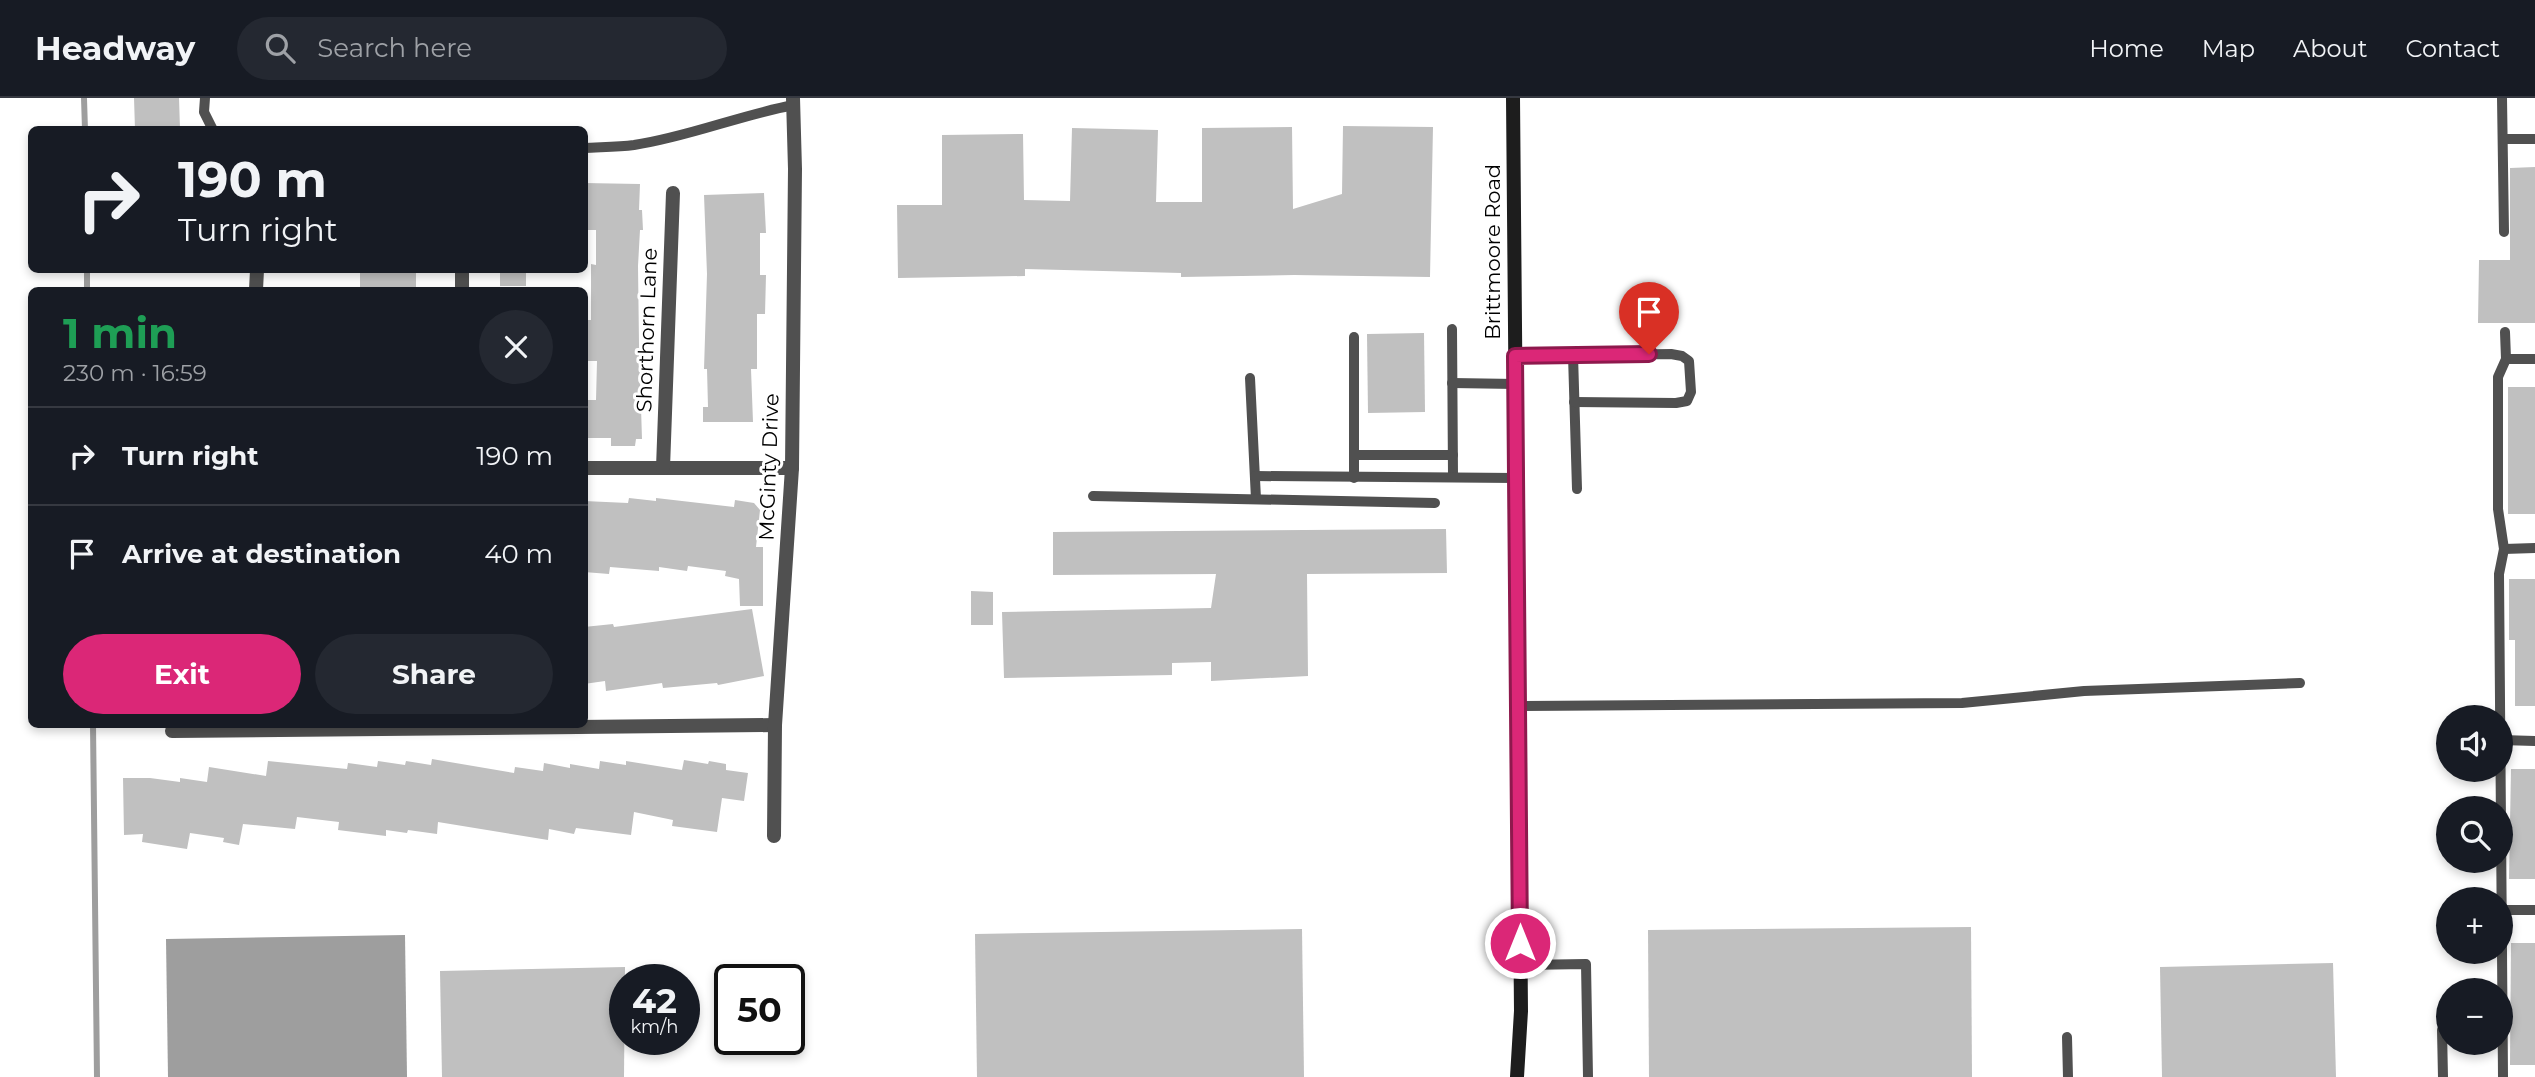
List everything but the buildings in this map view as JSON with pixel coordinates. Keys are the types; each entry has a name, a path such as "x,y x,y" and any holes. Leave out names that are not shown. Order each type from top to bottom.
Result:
{"main road":[{"name":"Brittmoore Road","path":"1513,98 1521,965 1517,1077"}],"street":[{"name":"McGinty Drive","path":"774,836 775,725 792,468 794,101"},
{"name":"Shorthorn Lane","path":"663,468 673,193"},
{"path":"588,468 792,468"},
{"path":"588,727 775,725"},
{"path":"172,731 474,728"}],"lane":[{"path":"205,98 204,112 211,126"},
{"path":"2502,98 2504,232"},
{"path":"588,148 634,145 705,128 794,101"},
{"path":"2503,139 2535,139"},
{"path":"1452,329 1453,477"},
{"path":"2501,705 2499,574 2504,549 2498,509 2498,377 2506,359 2505,332"},
{"path":"1354,337 1354,478"},
{"path":"1573,355 1577,489"},
{"path":"1515,356 1682,356 1689,361 1691,392 1687,401 1574,402"},
{"path":"2506,359 2535,359"},
{"path":"1250,378 1256,499"},
{"path":"1452,383 1516,384"},
{"path":"1354,455 1453,455"},
{"path":"1255,476 1516,478"},
{"path":"1093,496 1435,503"},
{"path":"2504,549 2535,548"},
{"path":"1518,706 1962,703 2084,691 2300,683"},
{"path":"2513,740 2535,741"},
{"path":"2501,782 2502,887"},
{"path":"2513,910 2535,909"},
{"path":"1521,965 1586,964 1588,1077"},
{"path":"2502,964 2502,1077"},
{"path":"2067,1037 2068,1077"},
{"path":"2443,1055 2443,1077"}],"shaded area":[{"path":"405,935 407,1077 168,1077 166,939"}],"waterway":[{"path":"84,98 85,126"},
{"path":"87,273 87,287"},
{"path":"93,728 97,1077"}],"route":[{"path":"1520,943 1515,356 1649,354"}]}
